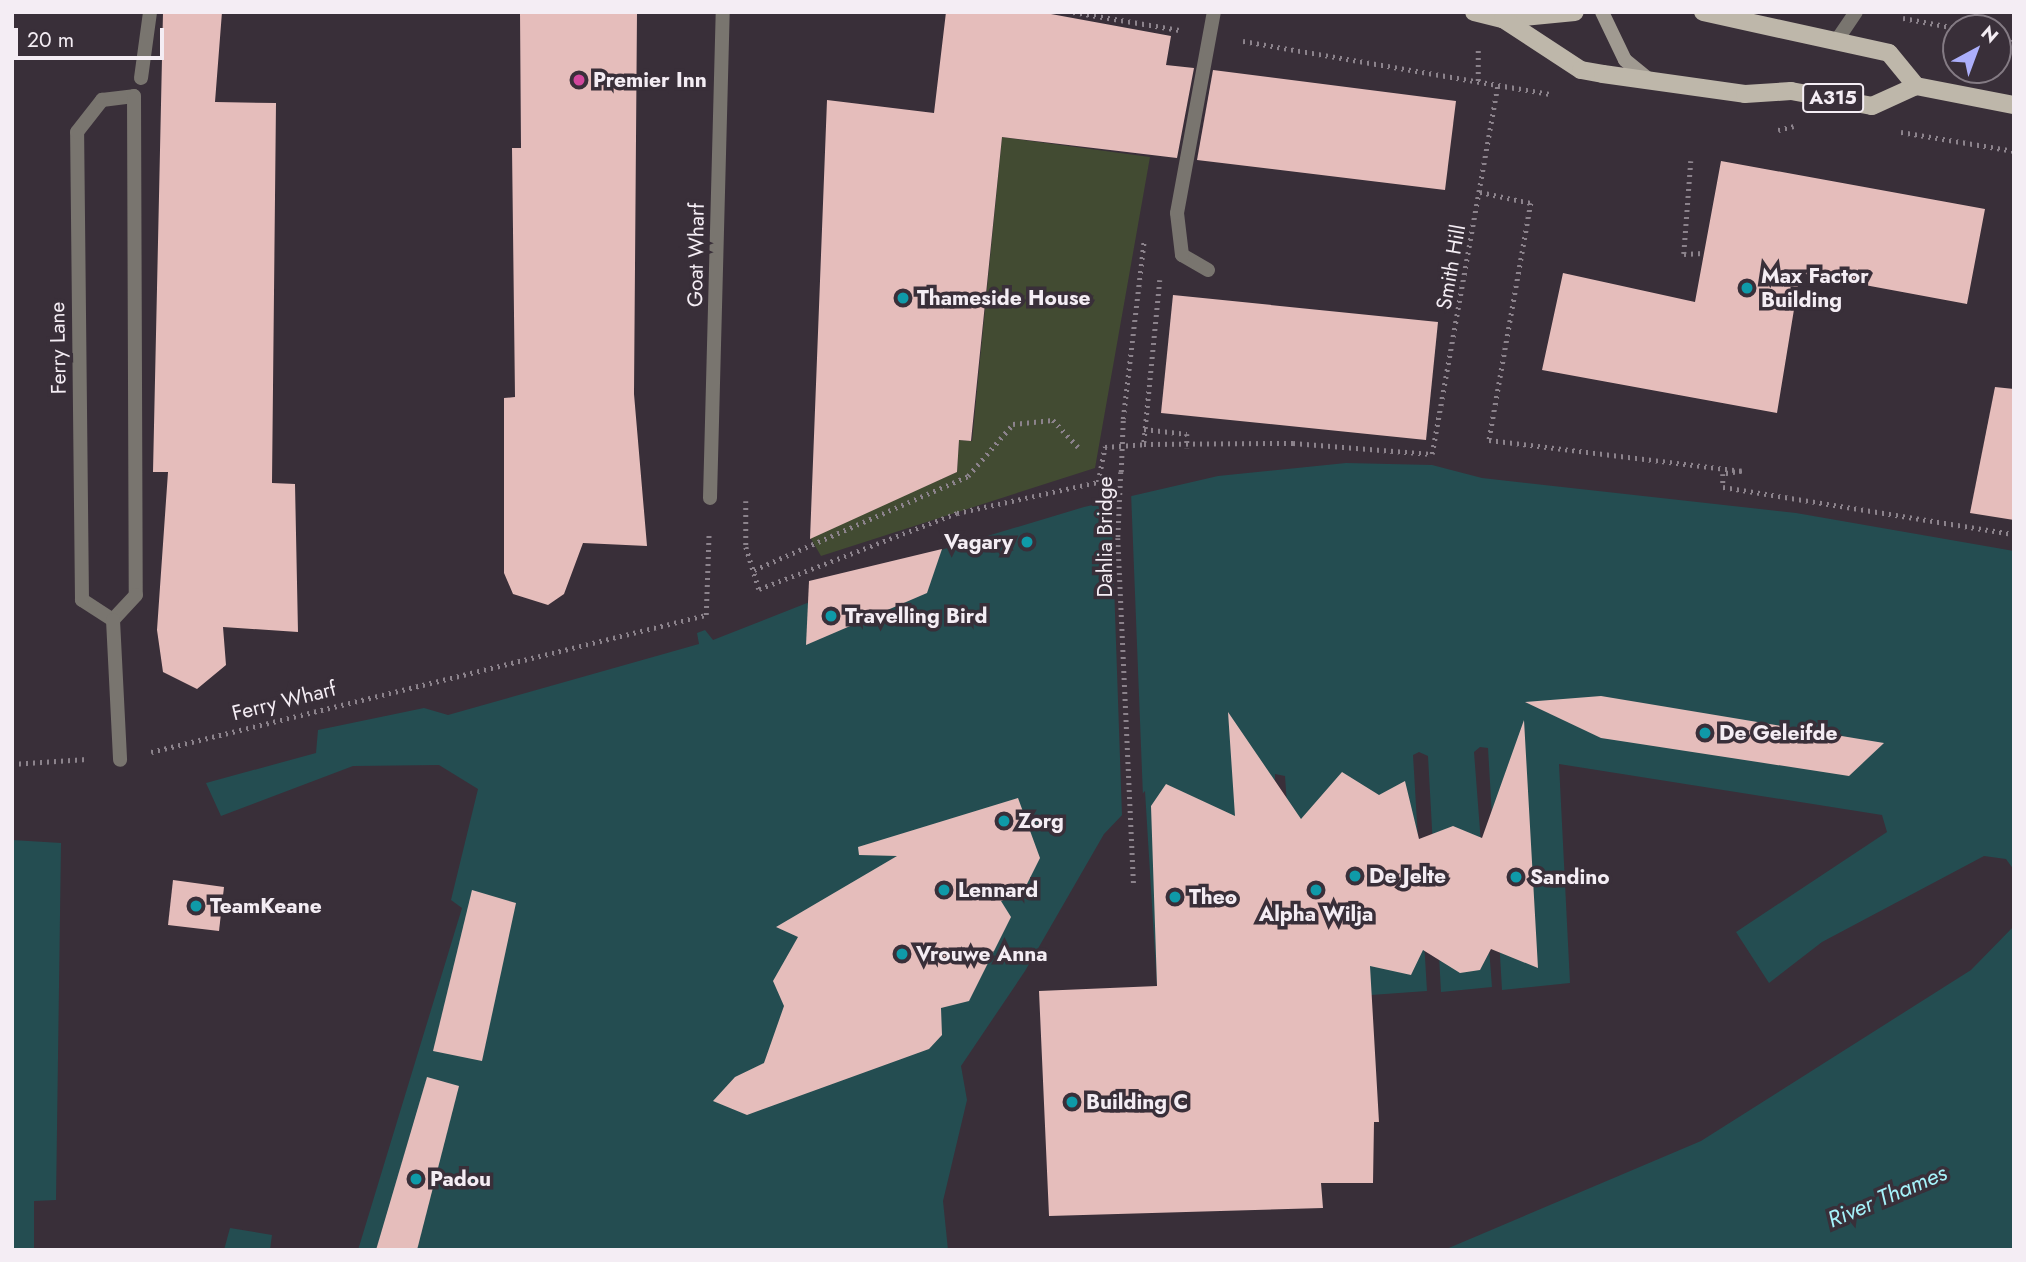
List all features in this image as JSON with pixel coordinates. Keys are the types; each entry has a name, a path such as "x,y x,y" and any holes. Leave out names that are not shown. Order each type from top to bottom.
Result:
{"main road":[{"name":"A315","path":"1474,12 1503,19 1575,12"},
{"path":"1602,12 1625,60 1647,78"},
{"path":"1703,12 1889,53 1916,86 2014,105"},
{"name":"A315","path":"1503,19 1581,70 1872,106 1916,86"}],"street":[{"path":"120,760 113,621 136,595 134,96 141,78 149,12"},
{"name":"Goat Wharf","path":"710,498 723,12"},
{"path":"1208,270 1182,255 1177,213 1214,12"},
{"path":"1837,40 1856,12"},
{"name":"Ferry Lane","path":"113,621 82,600 76,132 102,100 134,96"}],"path":[{"path":"1073,12 1478,81 1477,74"},
{"path":"1157,12 1162,12"},
{"name":"Smith Hill","path":"1187,448 1293,443 1432,454 1498,85 1478,81"},
{"path":"1691,161 1684,254 1703,253"},
{"path":"1480,192 1531,203 1489,440 1742,471 1723,474 1723,487 2014,534"},
{"path":"1144,444 1160,279 1144,241 1177,213"},
{"name":"Dahlia Bridge","path":"1134,884 1118,538 1123,419 1144,241"},
{"path":"754,570 968,476 1013,424 1053,420 1078,447"},
{"path":"711,472 746,475 746,547 760,589 957,513 1098,482 1105,447 1144,444 1187,448 1187,435 1144,429"},
{"name":"Ferry Wharf","path":"12,764 120,760 561,647 706,615 710,498"}],"green space":[{"path":"1002,137 1150,157 1095,468 821,556 810,537 957,472 959,440 972,441"}],"water":[{"path":"1346,463 1432,465 1482,478 1796,513 2014,551 2014,870 2006,859 1984,856 1822,942 1769,983 1736,932 1887,832 1882,815 1559,764 1570,983 1502,990 1488,748 1480,747 1474,752 1492,987 1441,992 1428,756 1419,752 1413,755 1427,991 1301,1000 1285,776 1275,774 1275,805 1157,987 1145,791 1104,834 1025,971 961,1066 967,1100 943,1201 948,1250 358,1250 462,908 451,900 478,789 439,765 353,766 221,816 206,783 316,753 318,730 424,708 448,715 699,644 697,633 705,630 713,640 944,549 1084,507 1218,476"},
{"path":"12,840 61,843 56,1200 34,1201 34,1250 12,1250"},
{"name":"River Thames","path":"2014,926 2014,1248 1444,1250 1701,1141 1971,970"},
{"path":"230,1228 272,1235 270,1250 224,1250"}],"pier":[{"path":"1131,492 1143,797 1122,816 1111,497"}],"building":[{"path":"163,12 222,12 215,102 276,103 272,483 295,484 298,632 223,627 226,665 197,689 163,672 157,630 168,472 153,472"},
{"path":"520,12 637,12 634,394 647,546 583,543 564,594 548,605 513,594 504,573 504,398 515,397 512,148 521,148"},
{"name":"Thameside House","path":"946,12 1040,12 1171,36 1166,65 1194,68 1177,158 1002,137 971,441 959,440 957,472 810,539 827,100 934,113"},
{"path":"1213,70 1456,101 1445,190 1197,160"},
{"name":"Max Factor Building","path":"1721,161 1985,209 1967,304 1800,273 1777,413 1542,370 1563,273 1695,302"},
{"path":"1173,295 1438,322 1426,440 1161,413"},
{"path":"1995,387 2014,389 2014,520 1970,513"},
{"name":"Travelling Bird","path":"942,549 927,593 806,645 809,581"},
{"name":"De Geleifde","path":"1601,696 1884,743 1849,776 1601,738 1525,702"},
{"path":"1228,712 1301,819 1342,772 1379,795 1405,781 1419,839 1453,826 1482,838 1524,720 1538,968 1491,949 1480,970 1460,973 1423,950 1411,975 1370,966 1379,1122 1374,1122 1373,1183 1321,1183 1323,1208 1049,1216 1039,991 1157,986 1151,806 1166,784 1235,816"},
{"path":"1018,798 1040,858 1023,892 1001,901 1011,917 969,1001 941,1008 942,1035 929,1049 747,1115 713,1101 735,1077 764,1063 784,1006 773,981 798,937 776,927 897,856 859,855 858,847"},
{"name":"TeamKeane","path":"173,880 224,887 219,931 168,925"},
{"path":"472,890 516,903 482,1061 433,1051"},
{"name":"Padou","path":"427,1077 459,1086 417,1250 376,1250"}],"place":[{"name":"Premier Inn","path":"579,80"},
{"name":"Max Factor Building","path":"1747,288"},
{"name":"Thameside House","path":"903,298"},
{"name":"Vagary","path":"1027,542"},
{"name":"Travelling Bird","path":"831,616"},
{"name":"De Geleifde","path":"1705,733"},
{"name":"Zorg","path":"1004,821"},
{"name":"De Jelte","path":"1355,876"},
{"name":"Sandino","path":"1516,877"},
{"name":"Lennard","path":"944,890"},
{"name":"Alpha Wilja","path":"1316,890"},
{"name":"Theo","path":"1175,897"},
{"name":"TeamKeane","path":"196,906"},
{"name":"Vrouwe Anna","path":"902,954"},
{"name":"Building C","path":"1072,1102"},
{"name":"Padou","path":"416,1179"}]}
